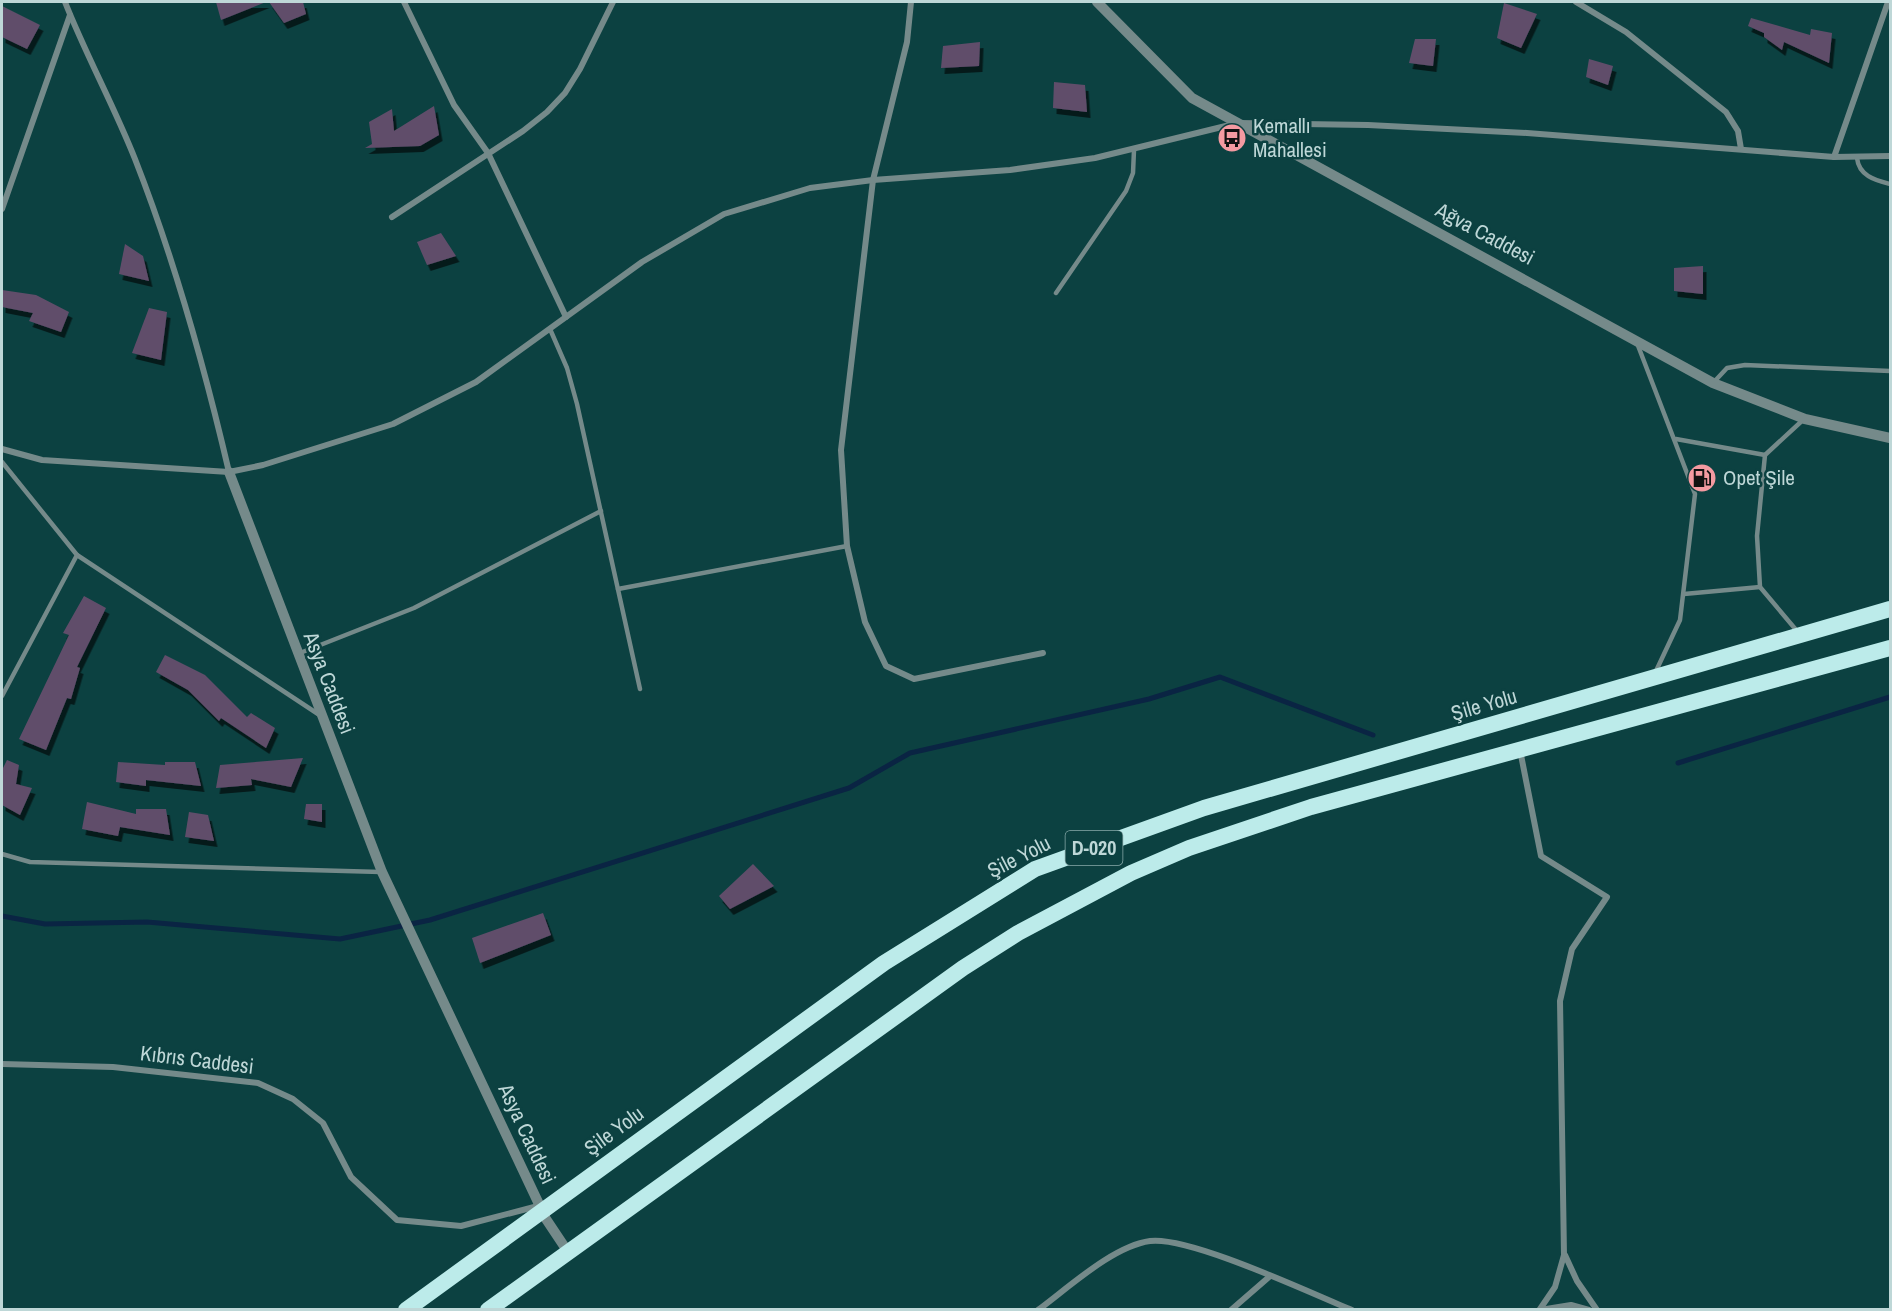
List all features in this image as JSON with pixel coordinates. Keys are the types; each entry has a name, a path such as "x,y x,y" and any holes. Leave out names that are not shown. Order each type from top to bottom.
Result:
{"highway":[{"name":"Şile Yolu","path":"406,1310 541,1208 884,963 1035,869 1204,808 1652,680 1890,609"},
{"name":"D-020","path":"488,1310 963,968 1018,933 1131,873 1189,848 1311,807 1890,648"}],"street":[{"path":"65,2 134,156 160,225 200,353 229,472"},
{"path":"404,2 454,105 488,153 566,317"},
{"path":"392,217 523,131 547,112 565,93 580,69 613,2"},
{"path":"911,2 906,42 873,180 841,450 847,546 866,622 886,666 914,679 1043,653"},
{"name":"Ağva Caddesi","path":"1097,2 1192,98 1635,338 1713,383 1805,419 1890,438"},
{"path":"1576,2 1626,32 1726,112 1738,131 1741,149"},
{"path":"1834,157 1888,2"},
{"path":"2,209 70,14"},
{"path":"2,449 42,460 229,472 263,465 393,424 476,382 642,262 724,214 810,188 873,180 1010,170 1134,150 1238,123 1368,125 1492,131 1834,157 1890,156"},
{"name":"Asya Caddesi","path":"229,472 320,715 382,872 541,1208 568,1252"},
{"path":"1520,749 1541,856 1607,897 1572,949 1560,1001 1564,1255 1555,1287 1540,1309"},
{"name":"Kıbrıs Caddesi","path":"2,1064 112,1066 258,1083 293,1099 322,1123 351,1177 397,1221 461,1226 541,1208"},
{"path":"1038,1310 1119,1252 1150,1241 1190,1246 1352,1310"},
{"path":"1564,1255 1577,1281 1597,1310"},
{"path":"1231,1310 1269,1277"},
{"path":"1540,1309 1571,1305 1589,1310"}],"lane":[{"path":"1056,293 1126,191 1133,173 1134,150"},
{"path":"1857,158 1857,164 1867,176 1890,184"},
{"path":"550,329 573,386 640,689"},
{"path":"1635,338 1676,439 1695,494 1680,620 1652,680"},
{"path":"1713,383 1727,368 1745,365 1890,371"},
{"path":"1801,636 1761,587 1757,536 1765,455 1805,419"},
{"path":"1676,439 1765,455"},
{"path":"2,462 77,555 320,715"},
{"path":"297,654 414,608 601,511"},
{"path":"618,589 847,546"},
{"path":"2,696 77,555"},
{"path":"1684,594 1761,587"},
{"path":"2,854 30,862 382,872"}],"building":[{"path":"216,2 266,2 221,20"},
{"path":"269,2 303,2 306,14 284,23"},
{"path":"1504,3 1537,14 1521,48 1497,38"},
{"path":"2,6 40,25 27,49 2,37"},
{"path":"1751,18 1810,35 1811,29 1832,33 1829,63 1784,42 1782,50 1764,37 1764,33 1748,26"},
{"path":"1415,39 1436,39 1433,66 1409,63"},
{"path":"980,42 979,66 941,68 943,46"},
{"path":"1589,59 1613,66 1608,85 1586,77"},
{"path":"1054,82 1085,85 1087,112 1053,108"},
{"path":"434,106 439,135 420,146 365,148 372,144 369,122 392,109 394,131"},
{"path":"441,233 456,256 427,265 417,242"},
{"path":"125,244 143,256 149,281 119,274"},
{"path":"1703,266 1703,294 1674,291 1674,268"},
{"path":"2,290 36,295 69,312 61,332 29,321 33,313 2,307"},
{"path":"149,308 167,312 161,360 132,353"},
{"path":"84,596 106,608 77,667 80,668 71,699 67,698 46,750 19,739 69,635 63,633"},
{"path":"165,655 205,675 247,717 251,713 275,728 266,748 221,718 219,721 188,690 156,672"},
{"path":"303,758 291,787 251,779 252,785 216,788 220,765"},
{"path":"7,760 19,765 16,784 32,788 20,815 2,805 2,770"},
{"path":"118,762 165,765 165,762 195,762 201,786 146,780 146,786 116,782"},
{"path":"87,802 136,814 136,809 166,809 170,835 120,827 118,836 82,829"},
{"path":"306,804 322,804 322,822 304,819"},
{"path":"189,812 208,815 214,841 185,837"},
{"path":"753,864 774,886 730,909 719,896"},
{"path":"543,913 551,935 480,963 472,938"}],"waterway":[{"path":"2,916 45,924 147,922 340,939 430,920 849,788 910,753 1149,699 1220,677 1373,735"},
{"path":"1678,763 1890,697"}],"place":[{"name":"Kemallı Mahallesi","path":"1232,138"},
{"name":"Opet Şile","path":"1702,478"}]}
